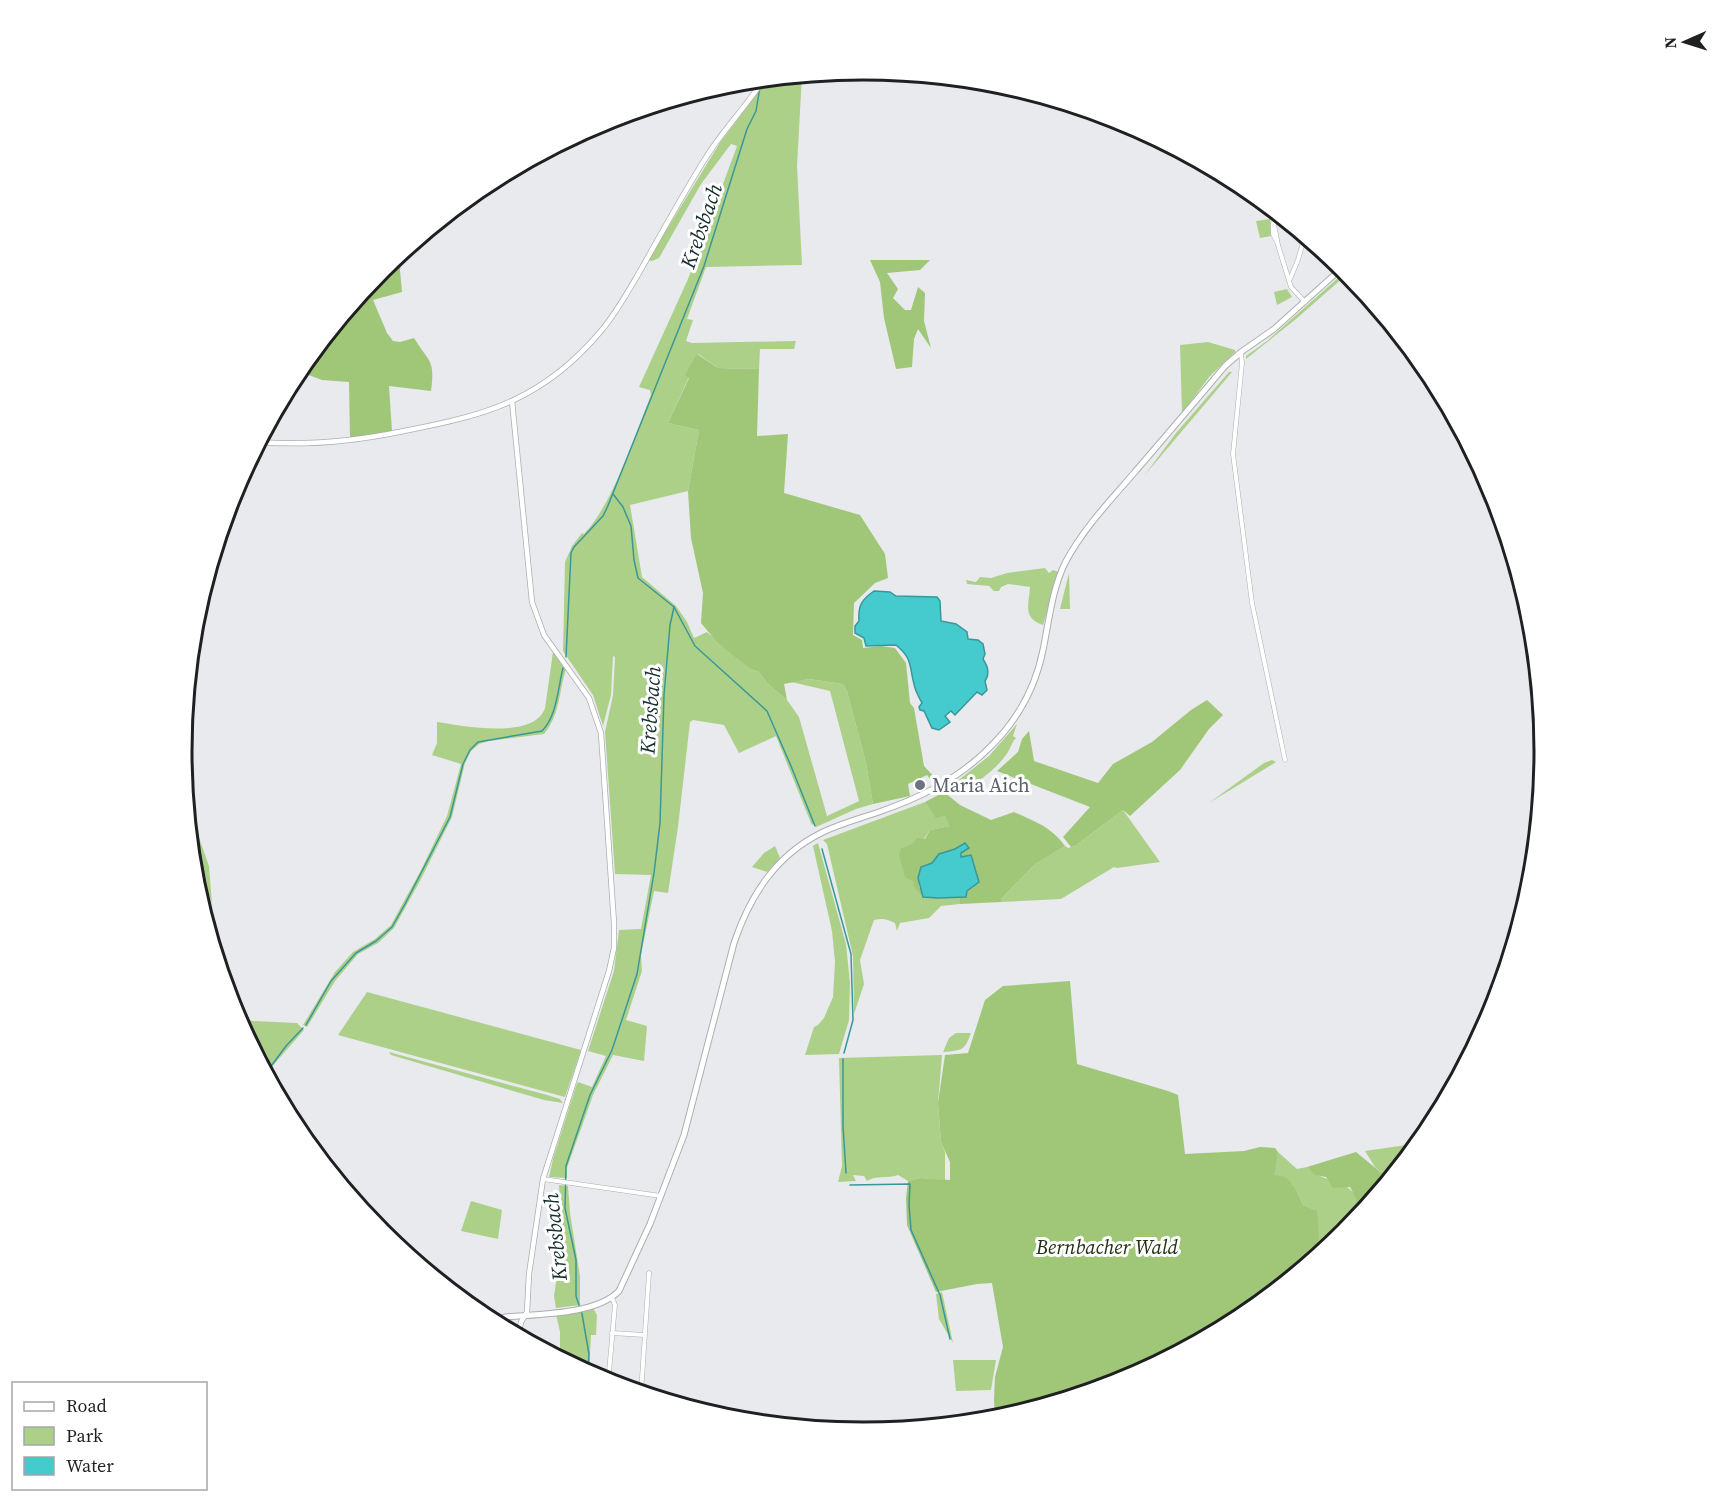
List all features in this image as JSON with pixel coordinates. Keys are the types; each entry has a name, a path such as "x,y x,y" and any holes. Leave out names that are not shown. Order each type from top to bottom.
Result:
{"main road":[{"path":"505,1319 583,1308 604,1303 612,1298 625,1280 662,1196 691,1112 734,943 758,889 783,859 820,833 912,800 939,786 976,761 1004,733 1031,688 1043,652 1057,585 1065,564 1085,528 1225,366 1274,329 1336,274"}],"street":[{"path":"267,443 289,444 362,439 458,421 512,402 553,377 602,330 620,305 717,140 758,88"},
{"path":"1273,219 1291,287 1303,304"},
{"path":"1290,279 1303,243"},
{"path":"1241,352 1242,363 1233,454 1252,603 1285,760"},
{"path":"512,402 527,570 535,612 544,635 589,698 601,733 614,923 614,948 609,971 543,1179 529,1277 527,1312 520,1328"},
{"path":"543,1179 662,1196"},
{"path":"641,1384 649,1273"},
{"path":"609,1372 615,1305 612,1298"},
{"path":"612,1333 644,1335"}],"green space":[{"path":"802,83 797,166 802,265 706,267 687,319 693,320 686,341 692,343 796,341 794,349 760,349 759,369 718,368 698,354 686,375 689,377 668,423 699,430 688,491 630,505 642,577 676,606 694,638 707,632 750,669 759,672 768,684 787,700 799,717 827,816 859,801 830,691 791,682 809,679 843,684 847,691 866,763 873,804 816,827 814,823 812,825 811,823 776,736 739,753 724,725 693,720 690,722 668,893 654,891 641,955 642,971 626,1020 647,1026 644,1061 613,1055 593,1095 567,1168 567,1178 549,1177 576,1086 578,1082 592,1087 606,1056 588,1051 614,971 619,930 641,929 651,875 615,874 605,732 613,695 615,657 613,656 611,695 603,726 593,695 563,651 565,562 572,546 595,521 605,505 622,468 651,395 650,390 639,387 688,279 737,146 731,144 701,184 659,258 648,260 721,141 762,87"},
{"path":"1270,219 1271,236 1260,238 1256,221"},
{"path":"870,260 930,260 920,270 887,273 898,289 893,298 905,310 911,310 918,287 925,293 924,321 931,348 918,329 914,339 912,367 896,369 884,318 880,282"},
{"path":"401,265 402,292 373,300 387,333 393,341 400,342 414,338 430,362 432,367 431,391 389,386 392,432 350,438 349,382 322,380 307,375 359,308"},
{"path":"1339,277 1341,279 1246,359 1246,356 1267,341"},
{"path":"1287,289 1292,297 1277,305 1274,292"},
{"path":"1208,342 1235,350 1235,352 1210,376 1182,413 1180,345"},
{"path":"697,354 718,368 759,369 757,436 788,434 784,493 860,515 885,554 888,578 875,583 854,603 853,635 862,640 863,648 881,646 895,648 906,663 910,703 914,708 924,766 939,782 934,784 927,775 908,784 910,796 873,804 866,763 847,691 843,684 809,679 784,684 787,700 768,684 759,672 750,669 717,642 701,623 703,593 691,538 688,491 699,430 668,423 689,378 685,375"},
{"path":"1229,372 1232,372 1144,476 1176,433"},
{"path":"1045,568 1049,573 1053,570 1059,572 1043,625 1029,615 1030,587 1008,584 1001,587 999,591 994,591 989,586 967,584 966,580 976,582 980,577 991,578 1007,573"},
{"path":"1069,573 1070,609 1060,609"},
{"path":"553,652 566,669 556,711 549,727 544,734 489,741 479,744 471,751 465,763 452,817 394,928 378,943 358,954 335,981 307,1027 303,1025 335,972 353,952 375,939 391,925 447,816 461,764 432,755 437,743 437,722 480,728 513,728 538,718 545,708"},
{"path":"1207,700 1223,715 1209,729 1180,770 1130,816 1123,810 1075,846 1071,847 1063,837 1090,807 997,771 1018,752 1022,739 1029,731 1034,761 1098,783 1113,764 1152,742"},
{"path":"1017,724 1013,736 1016,738 1005,757 990,772 972,785 954,791 946,790 989,756"},
{"path":"1272,760 1276,762 1209,803 1264,763"},
{"path":"944,792 960,805 991,820 1014,812 1029,818 1048,829 1065,846 1034,865 1001,899 1001,902 960,904 960,897 965,896 979,882 971,855 960,857 961,853 955,849 939,854 932,863 925,865 919,886 923,897 913,886 914,882 905,877 899,855 901,848 913,843 917,838 925,839 930,830 950,826 945,816 936,818 925,802"},
{"path":"925,802 936,817 945,816 951,826 930,830 924,839 901,848 915,882 913,886 952,897 960,897 960,904 941,906 929,918 900,923 897,931 895,923 884,919 874,920 860,960 864,984 854,1014 853,956 827,844 823,840"},
{"path":"1123,810 1160,862 1114,867 1061,899 1001,902 1001,899 1034,865 1065,846 1068,848 1075,846"},
{"path":"197,833 209,866 212,904 205,882"},
{"path":"818,843 846,944 850,983 849,1020 839,1054 805,1055 814,1027 824,1018 833,997 835,962 832,931 813,846"},
{"path":"775,846 780,858 767,872 752,867 764,853"},
{"name":"Bernbacher Wald","path":"1070,981 1077,1064 1178,1095 1185,1154 1244,1151 1260,1147 1275,1148 1278,1152 1274,1175 1286,1177 1297,1191 1303,1205 1317,1211 1319,1238 1318,1244 1272,1284 1199,1333 1120,1371 1079,1387 995,1410 995,1377 1003,1347 992,1283 936,1292 907,1225 906,1198 908,1181 920,1178 950,1180 950,1162 941,1142 938,1103 945,1055 968,1053 985,1000 1003,986"},
{"path":"367,992 581,1050 565,1097 338,1035"},
{"path":"248,1019 297,1023 304,1030 271,1067"},
{"path":"956,1033 971,1033 962,1049 943,1052 949,1038"},
{"path":"389,1052 547,1095 560,1099 563,1103 544,1100 391,1055"},
{"path":"942,1055 938,1103 941,1142 945,1152 945,1180 920,1178 908,1181 898,1175 867,1181 864,1176 853,1175 856,1181 838,1182 842,1166 839,1058"},
{"path":"1407,1145 1384,1175 1375,1167 1365,1151"},
{"path":"1278,1152 1297,1169 1307,1167 1347,1187 1359,1204 1318,1244 1314,1210 1303,1205 1297,1191 1273,1175"},
{"path":"1356,1152 1384,1175 1359,1204 1350,1187 1333,1188 1326,1177 1315,1175 1307,1167"},
{"path":"559,1185 568,1186 580,1276 580,1305 556,1308 554,1296 562,1243"},
{"path":"471,1201 502,1210 498,1239 461,1231"},
{"path":"942,1292 953,1343 939,1319 936,1294"},
{"path":"593,1308 597,1315 596,1335 591,1335 590,1363 560,1349 560,1332 556,1314"},
{"path":"953,1360 996,1360 991,1390 956,1391"}],"water":[{"path":"874,591 890,592 896,596 937,597 940,601 941,621 956,624 967,632 968,639 978,640 983,644 985,654 983,659 988,670 985,681 987,690 982,695 977,692 955,715 951,711 945,716 950,722 939,730 932,728 924,711 920,710 922,703 915,689 910,663 905,654 896,645 866,646 864,638 855,633 861,604"},
{"path":"965,843 969,848 961,853 961,857 971,855 979,882 967,891 966,897 923,897 918,878 921,867 932,863 939,854"}],"waterway":[{"name":"Krebsbach","path":"566,657 571,553 603,516 607,508 704,266 747,129 756,111 760,88"},
{"path":"613,494 623,507 631,526 638,578 674,607 695,646 767,711 815,826"},
{"name":"Krebsbach","path":"589,1363 582,1314 576,1296 576,1260 565,1208 566,1166 590,1095 612,1050 637,974 660,823 664,695 670,625 674,607"},
{"path":"306,1025 331,981 356,953 376,941 392,927 450,817 463,764 470,750 478,742 542,731 554,710 563,668"},
{"path":"822,849 851,954 853,1020 844,1053"},
{"path":"271,1066 303,1028"},
{"path":"843,1059 846,1173"},
{"path":"850,1185 910,1184 911,1230 940,1295 950,1339"}],"place":[{"name":"Maria Aich","path":"920,785"}]}
